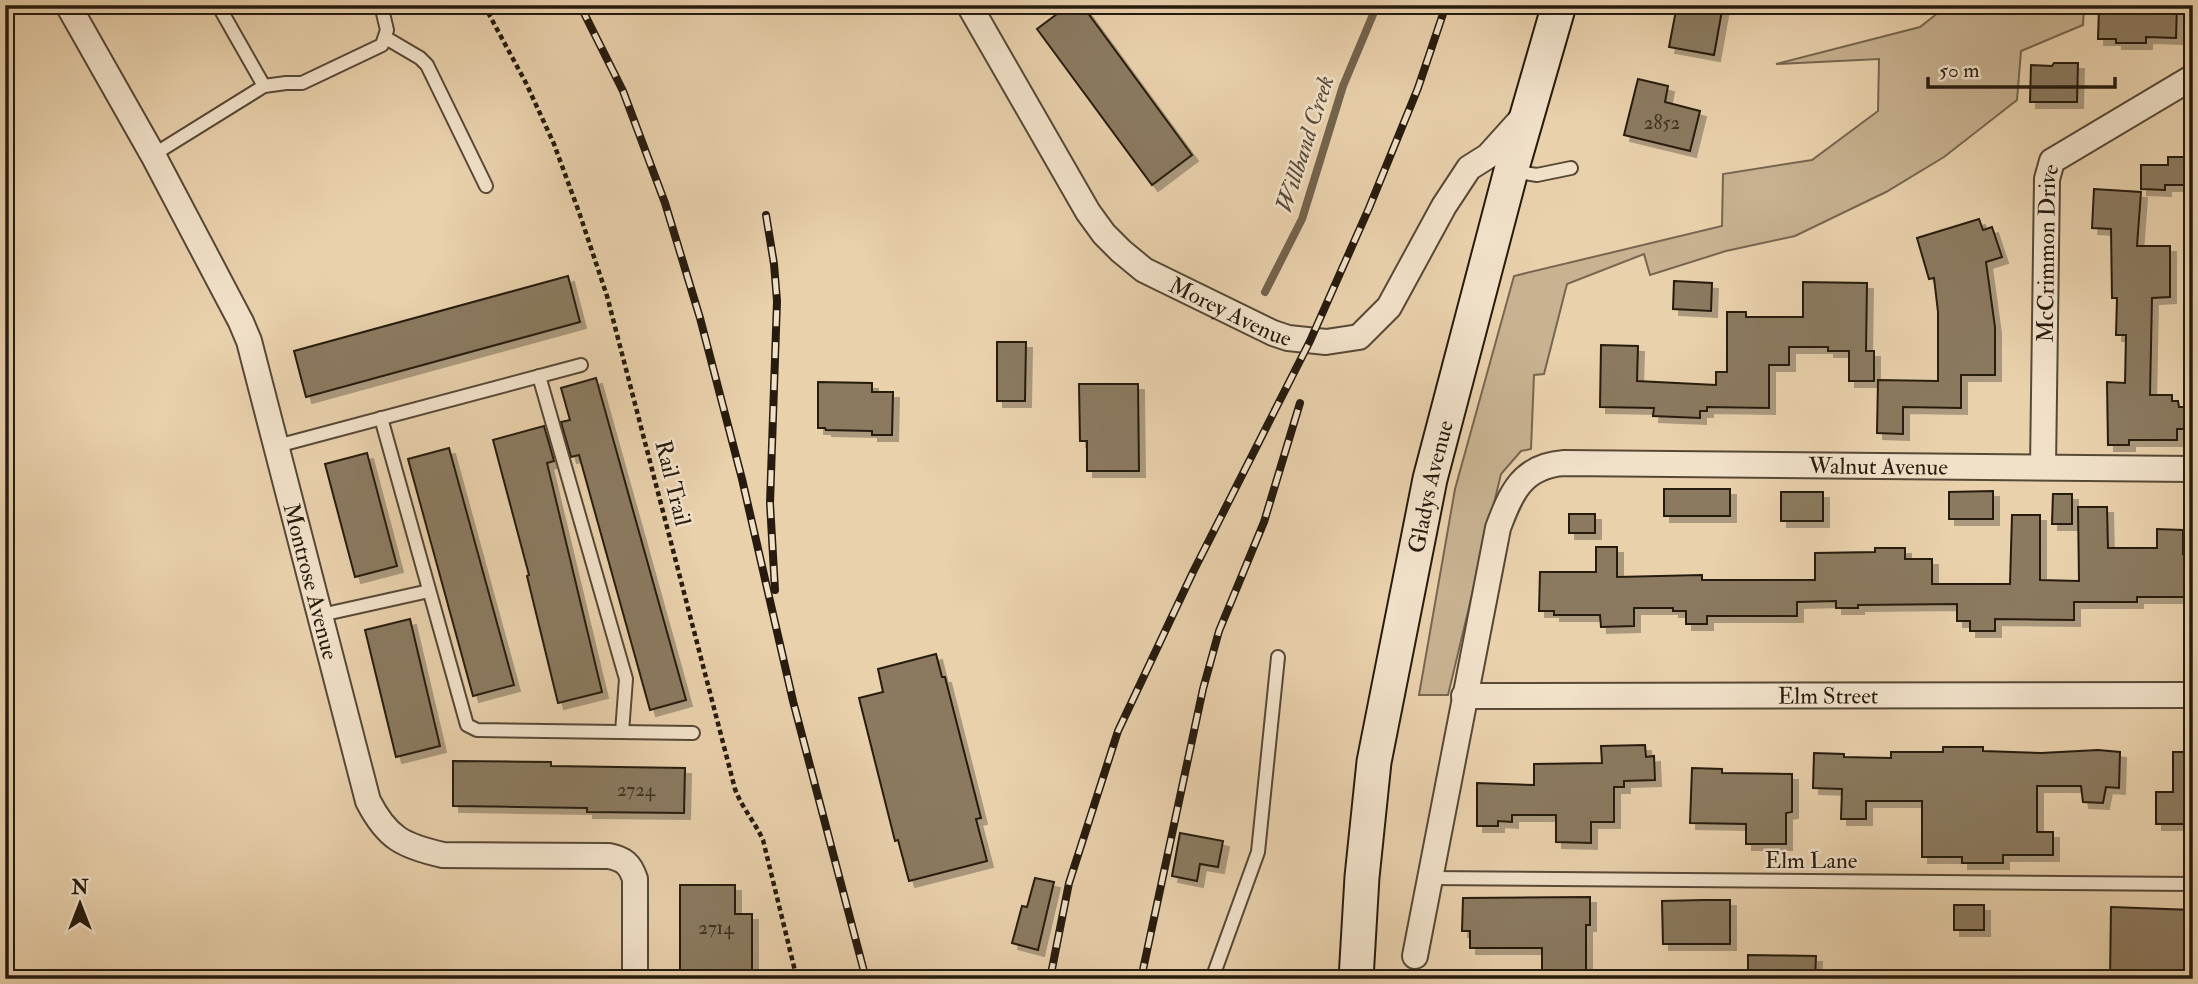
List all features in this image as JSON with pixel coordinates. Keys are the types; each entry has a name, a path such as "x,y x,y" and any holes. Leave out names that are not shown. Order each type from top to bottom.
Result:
{"main road":[{"name":"Gladys Avenue","path":"1356,979 1362,877 1373,775 1430,480 1511,171 1559,5"}],"street":[{"name":"Montrose Avenue","path":"68,5 153,155 241,322 256,363 368,801 386,830 406,844 443,855 620,858 631,868 635,879 635,979"},
{"name":"Morey Avenue","path":"969,5 1088,212 1121,251 1144,270 1173,286 1288,338 1326,342 1359,337 1389,307 1444,206 1469,168 1488,156 1527,113"},
{"name":"McCrimmon Drive","path":"2043,467 2047,179 2052,161 2193,77"},
{"name":"Walnut Avenue","path":"1464,696 1498,528 1510,497 1531,472 1548,464 2193,469"},
{"name":"Elm Street","path":"1464,696 2193,695"},
{"path":"1415,956 1464,696"}],"lane":[{"path":"218,5 264,86"},
{"path":"153,155 264,86 302,83 382,45 387,30 382,5"},
{"path":"386,38 427,65 486,186"},
{"path":"1511,171 1537,175 1571,168"},
{"path":"277,446 581,365"},
{"path":"539,376 626,679 622,732"},
{"path":"381,418 467,725 477,730 694,733"},
{"path":"321,615 429,590"},
{"path":"1212,979 1258,852 1278,657"},
{"name":"Elm Lane","path":"1430,878 2193,884"}],"path":[{"name":"Rail Trail","path":"484,5 526,83 554,144 603,284 736,789 742,806 756,824 763,840 797,979"}],"shaded area":[{"path":"1948,5 2084,5 2083,25 2021,51 2017,100 1944,157 1886,192 1795,236 1726,251 1650,275 1644,254 1567,284 1544,374 1534,375 1531,449 1521,451 1501,474 1448,695 1419,695 1455,489 1514,276 1722,226 1723,174 1812,160 1878,111 1879,59 1776,64 1920,27"}],"building":[{"path":"1069,5 1082,5 1192,155 1152,185 1037,29"},
{"path":"1677,5 1723,5 1714,55 1669,47"},
{"path":"2116,5 2177,5 2176,38 2146,37 2146,43 2116,43 2116,39 2098,39 2099,8 2116,8"},
{"path":"2054,63 2078,63 2077,102 2030,102 2031,65 2052,66"},
{"path":"1638,79 1668,86 1665,102 1700,111 1690,151 1624,135"},
{"path":"2168,157 2193,157 2193,185 2165,185 2165,190 2141,189 2141,165 2168,165"},
{"path":"2094,189 2141,192 2137,246 2170,246 2170,297 2152,298 2150,395 2172,395 2172,401 2178,401 2179,407 2193,407 2193,429 2177,429 2177,440 2129,440 2129,445 2108,445 2107,382 2125,383 2126,335 2116,335 2117,298 2112,298 2111,229 2092,228"},
{"path":"1979,219 1983,230 1992,227 2002,257 1986,262 1995,327 1995,375 1961,375 1961,408 1903,407 1903,434 1877,433 1878,380 1938,381 1938,312 1934,278 1929,279 1917,238"},
{"path":"568,276 580,322 306,397 294,351"},
{"path":"1674,281 1712,283 1711,311 1673,309"},
{"path":"1803,282 1867,283 1866,351 1874,351 1874,381 1849,381 1849,351 1828,351 1828,347 1789,347 1789,365 1769,365 1769,408 1707,407 1707,411 1700,411 1700,418 1653,416 1654,408 1600,407 1601,345 1638,346 1637,381 1716,385 1716,372 1727,372 1727,312 1746,312 1746,317 1803,317"},
{"path":"997,342 1026,342 1025,401 997,401"},
{"path":"596,378 686,700 650,710 579,455 571,457 561,422 570,420 561,388"},
{"path":"818,382 872,383 872,392 893,392 892,435 818,428"},
{"path":"1079,384 1138,384 1139,471 1087,471 1087,441 1080,441"},
{"path":"544,426 554,461 547,463 602,692 558,703 527,576 529,575 493,440"},
{"path":"449,448 514,685 473,696 408,459"},
{"path":"367,453 397,566 355,577 325,464"},
{"path":"1664,489 1730,489 1730,516 1664,516"},
{"path":"1993,491 1993,519 1949,519 1949,492"},
{"path":"1781,492 1823,492 1823,521 1781,521"},
{"path":"2053,494 2072,494 2072,524 2052,524"},
{"path":"2078,507 2107,507 2108,548 2157,548 2157,529 2183,530 2183,554 2193,554 2193,590 2188,590 2188,597 2137,597 2137,602 2074,602 2074,620 1995,619 1995,631 1970,631 1970,621 1957,621 1957,604 1858,605 1858,608 1836,608 1836,601 1797,602 1797,616 1707,616 1707,624 1686,624 1686,611 1673,611 1673,608 1634,608 1634,626 1601,627 1600,615 1554,615 1554,611 1539,611 1540,572 1596,572 1596,547 1617,547 1617,577 1702,575 1702,580 1815,580 1815,553 1875,552 1875,548 1905,548 1905,559 1932,559 1932,584 2010,584 2012,515 2040,515 2040,580 2079,581"},
{"path":"1569,514 1595,514 1595,533 1569,533"},
{"path":"410,619 440,746 396,757 365,630"},
{"path":"936,654 942,677 945,677 981,818 976,819 987,861 909,881 898,840 895,841 859,698 883,692 878,669"},
{"path":"1645,745 1646,757 1654,756 1655,780 1624,781 1624,787 1614,787 1614,822 1591,822 1591,843 1556,842 1556,815 1512,815 1512,822 1498,821 1498,826 1477,826 1477,783 1534,785 1534,764 1602,763 1601,746"},
{"path":"1943,747 1983,747 1983,751 2041,753 2098,750 2120,752 2119,788 2106,787 2103,803 2083,802 2081,786 2037,786 2037,832 2053,832 2053,855 2003,855 2003,863 1962,863 1962,857 1922,857 1922,801 1866,801 1866,819 1841,819 1842,789 1813,788 1814,753 1891,758 1891,752 1943,752"},
{"path":"2173,752 2193,752 2193,824 2156,824 2156,792 2173,792"},
{"path":"453,761 685,768 684,813 453,806"},
{"path":"1692,768 1722,769 1722,773 1792,774 1792,812 1786,813 1786,844 1746,844 1746,824 1690,823"},
{"path":"1180,833 1223,841 1218,867 1200,864 1197,881 1172,876"},
{"path":"1035,878 1054,882 1038,950 1012,943 1022,906 1027,907"},
{"path":"680,885 735,885 735,914 752,914 752,979 680,979"},
{"path":"1590,897 1590,925 1586,925 1586,979 1542,979 1542,948 1470,948 1470,931 1462,931 1463,898"},
{"path":"1730,900 1730,944 1663,944 1662,901"},
{"path":"1954,905 1984,905 1984,930 1954,930"},
{"path":"2111,907 2193,910 2193,979 2110,979"},
{"path":"1748,955 1816,956 1815,979 1748,979"}],"waterway":[{"name":"Willband Creek","path":"1265,292 1302,219 1343,86 1377,5"}],"railway":[{"path":"580,5 623,91 665,203 700,318 742,479 793,701 866,979"},
{"path":"1050,979 1069,883 1118,731 1193,572 1310,341 1418,88 1446,5"},
{"path":"766,215 777,301 770,503 775,590"},
{"path":"1141,979 1203,689 1219,631 1264,522 1300,403"}]}
